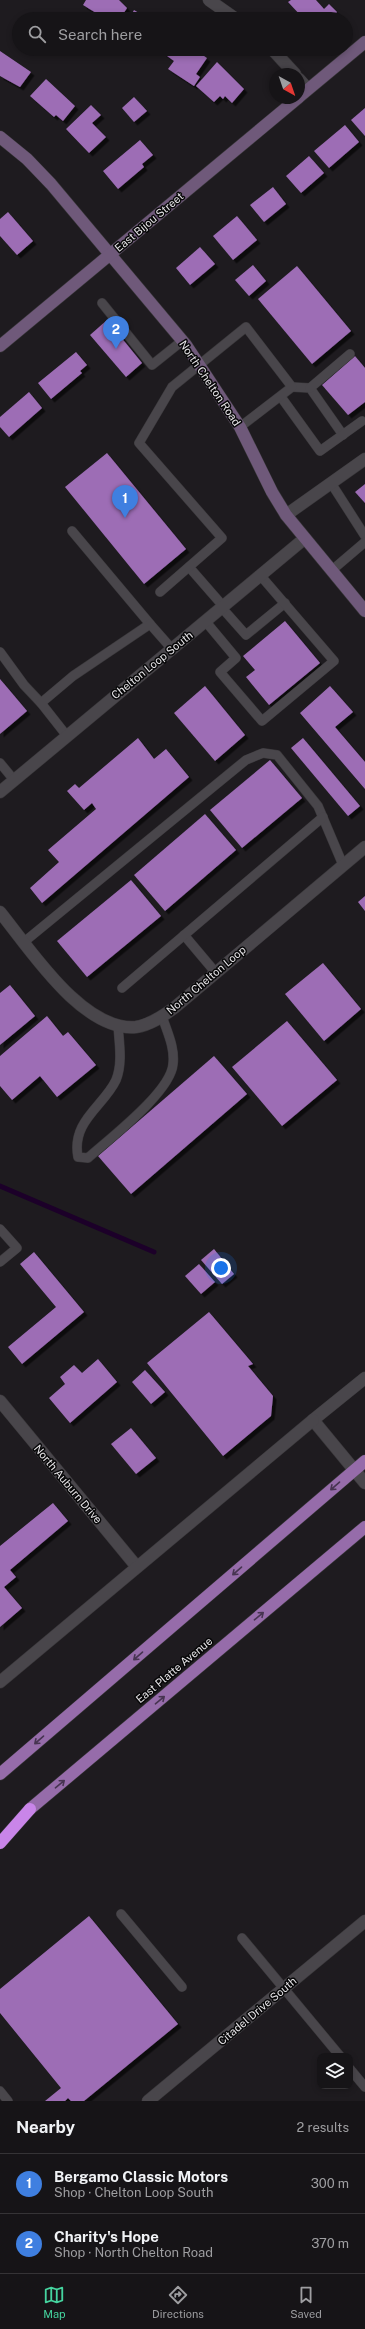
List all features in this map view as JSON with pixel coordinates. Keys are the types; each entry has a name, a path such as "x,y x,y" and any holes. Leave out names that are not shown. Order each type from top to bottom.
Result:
{"highway":[{"name":"East Platte Avenue","path":"0,1833 30,1809"},
{"path":"0,1843 30,1809"}],"main road":[{"name":"East Bijou Street","path":"353,52 365,42"},
{"name":"East Bijou Street","path":"305,92 348,56"},
{"name":"East Bijou Street","path":"0,346 291,104"},
{"name":"North Chelton Road","path":"0,137 27,160 51,184 182,341 201,366 240,427 272,492 286,515 304,539 365,611"},
{"path":"0,1774 365,1461"},
{"name":"East Platte Avenue","path":"30,1809 365,1527"}],"street":[{"path":"209,0 226,12"},
{"path":"278,56 289,68"},
{"path":"286,515 365,459"},
{"name":"Chelton Loop South","path":"0,792 304,539"},
{"name":"North Chelton Loop","path":"24,942 82,1008 95,1017 118,1025 136,1027 162,1016 365,847"},
{"path":"0,912 24,942"},
{"path":"0,1682 365,1378"},
{"name":"North Auburn Drive","path":"0,1401 137,1567"},
{"path":"313,1420 365,1483"},
{"name":"Citadel Drive South","path":"148,2101 365,1921"}],"lane":[{"path":"102,303 152,365 182,341"},
{"path":"160,592 222,538 139,443 172,387 201,366 246,327 292,388"},
{"path":"240,427 292,388 310,388 350,354"},
{"path":"310,388 343,435"},
{"path":"281,397 320,452 362,421"},
{"path":"331,483 365,536"},
{"path":"72,531 172,649"},
{"path":"331,571 365,542"},
{"path":"189,567 246,635 285,604"},
{"path":"206,622 236,658 220,672 262,722 334,661 260,575"},
{"path":"41,703 73,676 150,624"},
{"path":"0,652 24,685 41,703 67,736"},
{"path":"24,942 246,760 263,753 277,756 318,806 343,865"},
{"path":"0,763 14,780"},
{"path":"122,988 323,817"},
{"path":"184,935 216,972"},
{"path":"118,1025 119,1065 115,1080 88,1115 76,1147 78,1157 88,1158 149,1103 164,1084 173,1065 173,1049 162,1016"},
{"path":"0,1229 17,1248 0,1262"},
{"path":"121,1914 182,1987"},
{"path":"242,1938 337,2053"},
{"path":"353,2073 365,2087"},
{"path":"0,2091 8,2101"}],"building":[{"path":"86,0 119,0 127,8 124,12 94,12 83,5"},
{"path":"291,0 316,0 324,9 329,4 337,12 297,12 288,2"},
{"path":"0,51 31,72 20,87 0,76"},
{"path":"167,56 204,56 207,58 196,74 200,77 194,86 168,69 174,61"},
{"path":"217,62 244,89 232,103 225,96 223,99 220,96 214,102 196,86"},
{"path":"46,79 75,106 63,121 56,115 54,117 30,96"},
{"path":"134,97 147,111 134,122 122,108"},
{"path":"91,105 101,115 92,123 106,137 89,153 66,129"},
{"path":"365,108 365,136 351,120"},
{"path":"345,125 359,142 329,168 314,151"},
{"path":"140,140 153,155 142,164 144,167 118,189 103,171"},
{"path":"309,156 324,173 301,193 286,176"},
{"path":"273,187 286,204 264,222 250,205"},
{"path":"8,212 33,241 17,255 0,236 0,219"},
{"path":"237,216 257,240 233,260 213,236"},
{"path":"200,247 215,264 190,285 176,268"},
{"path":"253,265 266,281 249,296 235,280"},
{"path":"297,266 351,331 312,364 258,299"},
{"path":"107,320 142,363 126,377 90,335"},
{"path":"76,352 87,365 80,371 82,373 51,399 38,383"},
{"path":"355,356 365,368 365,402 348,415 322,385"},
{"path":"29,392 42,408 9,437 0,427 0,417"},
{"path":"107,453 186,549 144,584 65,487"},
{"path":"365,484 365,503 355,492"},
{"path":"285,621 320,663 269,705 246,677 255,670 243,656"},
{"path":"0,679 27,711 0,734"},
{"path":"205,686 245,735 215,761 174,713"},
{"path":"330,686 353,712 335,727 365,762 365,789 300,713"},
{"path":"138,738 154,759 166,749 189,777 42,903 30,888 59,862 48,850 96,809 92,803 84,810 67,791 75,784 79,788"},
{"path":"303,738 360,806 348,816 291,748"},
{"path":"270,760 302,798 242,848 210,810"},
{"path":"205,814 236,850 165,911 134,875"},
{"path":"131,880 161,916 87,977 57,941"},
{"path":"365,896 365,911 358,902"},
{"path":"323,963 361,1009 324,1041 285,994"},
{"path":"10,985 35,1016 0,1045 0,993"},
{"path":"47,1016 63,1036 68,1032 96,1065 57,1097 40,1076 12,1100 0,1086 0,1056"},
{"path":"287,1021 337,1080 282,1126 232,1067"},
{"path":"214,1056 247,1094 131,1194 98,1156"},
{"path":"214,1249 234,1274 222,1284 201,1260"},
{"path":"34,1252 84,1312 22,1364 8,1347 56,1307 20,1264"},
{"path":"199,1264 215,1282 201,1294 185,1276"},
{"path":"209,1312 253,1364 248,1366 273,1396 271,1416 223,1456 147,1363"},
{"path":"98,1359 117,1382 70,1423 49,1398 65,1384 60,1377 74,1365 82,1373"},
{"path":"145,1370 165,1392 151,1404 132,1382"},
{"path":"131,1428 156,1458 136,1474 111,1444"},
{"path":"53,1503 68,1521 10,1570 16,1577 4,1587 22,1608 0,1627 0,1546"},
{"path":"89,1916 178,2024 84,2101 71,2101 68,2098 65,2101 45,2101 61,2088 0,2013 0,1989"}],"waterway":[{"path":"0,1186 154,1252"}],"place":[{"name":"Charity's Hope","path":"116,349"},
{"name":"Bergamo Classic Motors","path":"125,518"}]}
